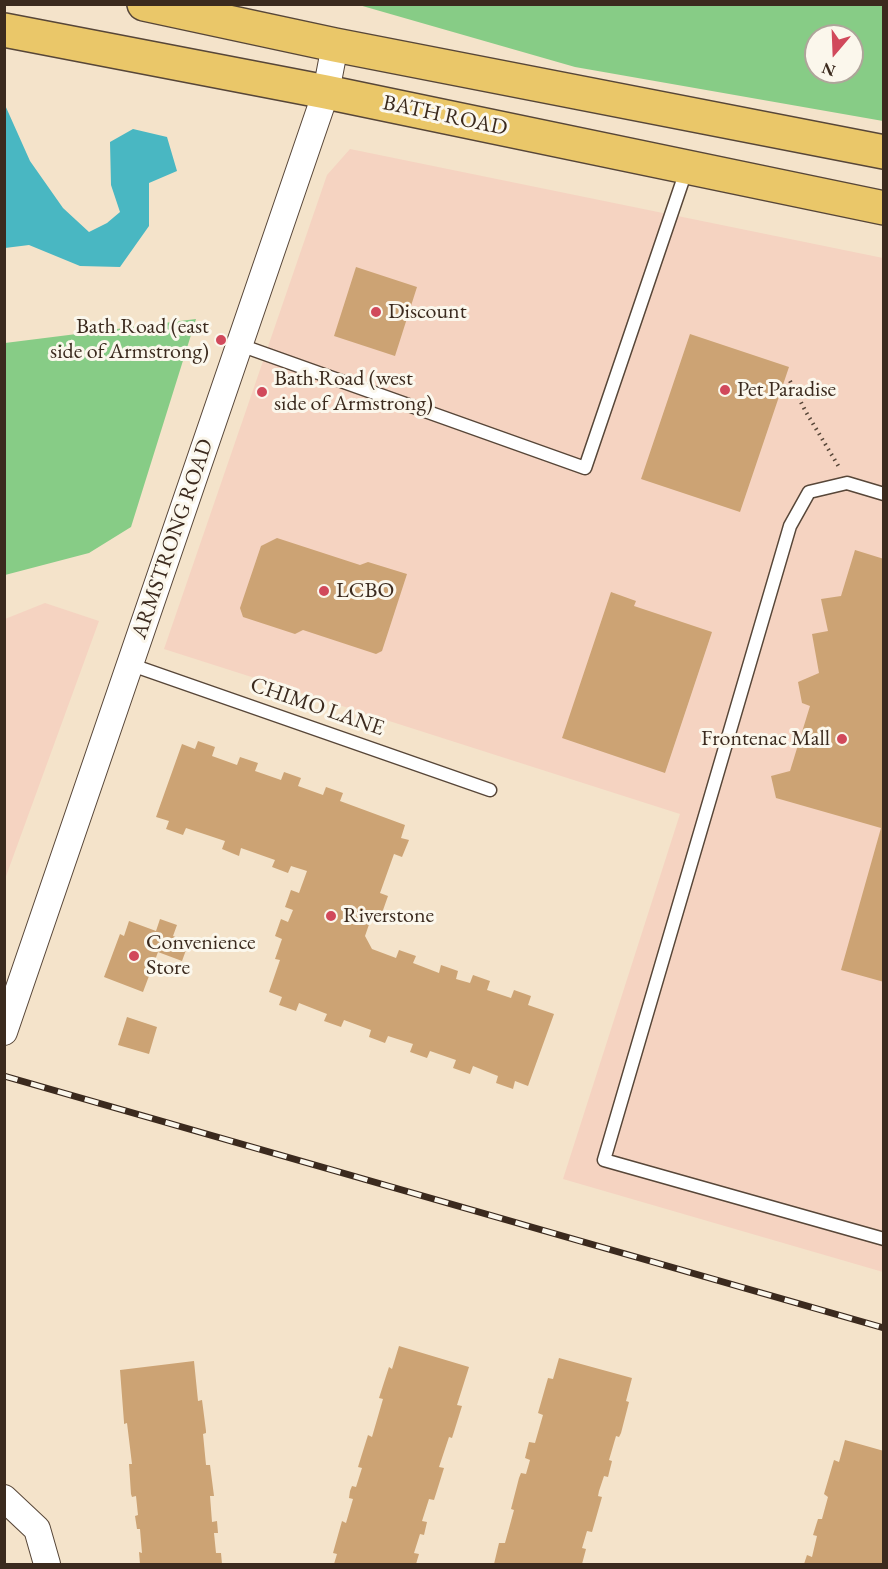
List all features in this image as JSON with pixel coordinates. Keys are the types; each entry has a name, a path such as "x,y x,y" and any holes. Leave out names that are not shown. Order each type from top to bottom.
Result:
{"main road":[{"path":"144,4 335,45 884,152"},
{"name":"BATH ROAD","path":"4,30 326,92 884,208"}],"street":[{"name":"ARMSTRONG ROAD","path":"4,1032 326,92 335,45"},
{"path":"4,1498 37,1529 47,1564"}],"lane":[{"path":"240,345 585,468 687,167"},
{"path":"884,494 847,483 809,492 790,526 604,1160 884,1239"},
{"name":"CHIMO LANE","path":"129,664 490,790"}],"path":[{"path":"790,381 847,483"}],"shaded area":[{"path":"350,149 883,258 883,1272 563,1179 680,814 164,649 327,175"},
{"path":"45,603 99,621 5,879 5,619"}],"green space":[{"path":"359,5 883,5 883,121 575,67"},
{"path":"196,319 131,527 89,553 5,575 5,343"}],"water":[{"path":"5,105 30,161 63,208 89,232 107,223 120,212 111,185 110,142 133,129 167,137 177,171 149,183 149,226 120,267 80,266 29,245 5,248"}],"building":[{"name":"Discount","path":"356,267 417,287 395,356 334,336"},
{"path":"690,334 789,367 740,512 641,479"},
{"name":"LCBO","path":"277,538 360,565 368,562 407,574 382,651 376,654 303,630 295,634 243,617 240,608 261,546"},
{"name":"Frontenac Mall","path":"855,550 884,559 884,982 841,970 881,828 776,798 771,776 790,771 810,706 802,703 798,682 819,673 812,634 828,631 821,599 841,596"},
{"path":"611,592 636,601 634,606 712,632 665,773 562,738"},
{"name":"Riverstone","path":"198,741 215,747 212,756 237,765 240,757 258,763 255,771 281,780 284,772 301,778 298,786 323,795 326,787 343,793 340,801 405,825 401,838 409,840 402,857 394,854 380,893 388,896 382,913 374,910 365,936 372,949 396,958 399,950 416,956 413,963 439,973 441,965 458,971 456,979 470,983 473,975 490,981 487,990 511,998 514,990 531,996 528,1005 554,1014 528,1086 515,1081 513,1089 496,1083 498,1076 473,1066 470,1074 453,1068 456,1060 430,1051 427,1058 410,1052 413,1044 388,1036 385,1043 369,1037 371,1030 344,1020 341,1027 324,1021 327,1014 299,1003 296,1011 279,1005 282,997 269,992 280,960 275,959 282,939 275,936 281,919 288,922 293,910 285,907 291,890 299,893 307,871 291,866 288,873 272,867 275,860 241,848 239,856 222,849 225,841 186,828 183,835 166,829 169,821 156,817 182,744 195,749"},
{"name":"Convenience Store","path":"160,919 177,925 173,936 189,942 182,961 158,952 143,992 104,977 120,934 124,936 129,921 156,931"},
{"path":"127,1017 157,1027 149,1054 118,1045"},
{"path":"399,1346 469,1367 457,1405 462,1406 452,1438 449,1437 439,1467 444,1468 434,1500 429,1499 422,1521 427,1522 424,1535 420,1534 414,1553 419,1554 416,1564 334,1564 337,1554 333,1553 342,1521 346,1523 353,1499 349,1498 350,1491 352,1486 356,1487 362,1468 358,1467 368,1435 372,1437 383,1399 379,1398"},
{"path":"559,1358 632,1378 621,1433 619,1437 616,1436 609,1460 612,1461 608,1477 604,1476 599,1491 598,1496 602,1497 592,1532 587,1531 582,1548 586,1549 582,1564 494,1564 499,1543 505,1543 514,1510 511,1509 519,1478 521,1473 526,1474 530,1460 525,1458 529,1442 535,1443 543,1415 538,1413 548,1378 553,1379"},
{"path":"194,1361 198,1401 202,1400 206,1431 203,1434 206,1465 210,1465 214,1496 210,1496 212,1522 217,1521 218,1533 214,1533 216,1553 221,1553 222,1564 140,1564 139,1552 142,1553 140,1529 137,1529 135,1516 138,1515 136,1496 132,1497 131,1494 129,1464 132,1464 127,1423 124,1424 120,1370"},
{"path":"845,1440 884,1451 884,1564 804,1564 807,1555 812,1557 817,1536 813,1535 818,1519 822,1519 828,1497 824,1494 834,1460 839,1462"}],"railway":[{"path":"4,1076 884,1328"}],"place":[{"name":"Discount","path":"376,312"},
{"name":"Bath Road (east side of Armstrong)","path":"221,340"},
{"name":"Pet Paradise","path":"725,390"},
{"name":"Bath Road (west side of Armstrong)","path":"262,392"},
{"name":"LCBO","path":"324,591"},
{"name":"Frontenac Mall","path":"842,739"},
{"name":"Riverstone","path":"331,916"},
{"name":"Convenience Store","path":"134,956"}]}
